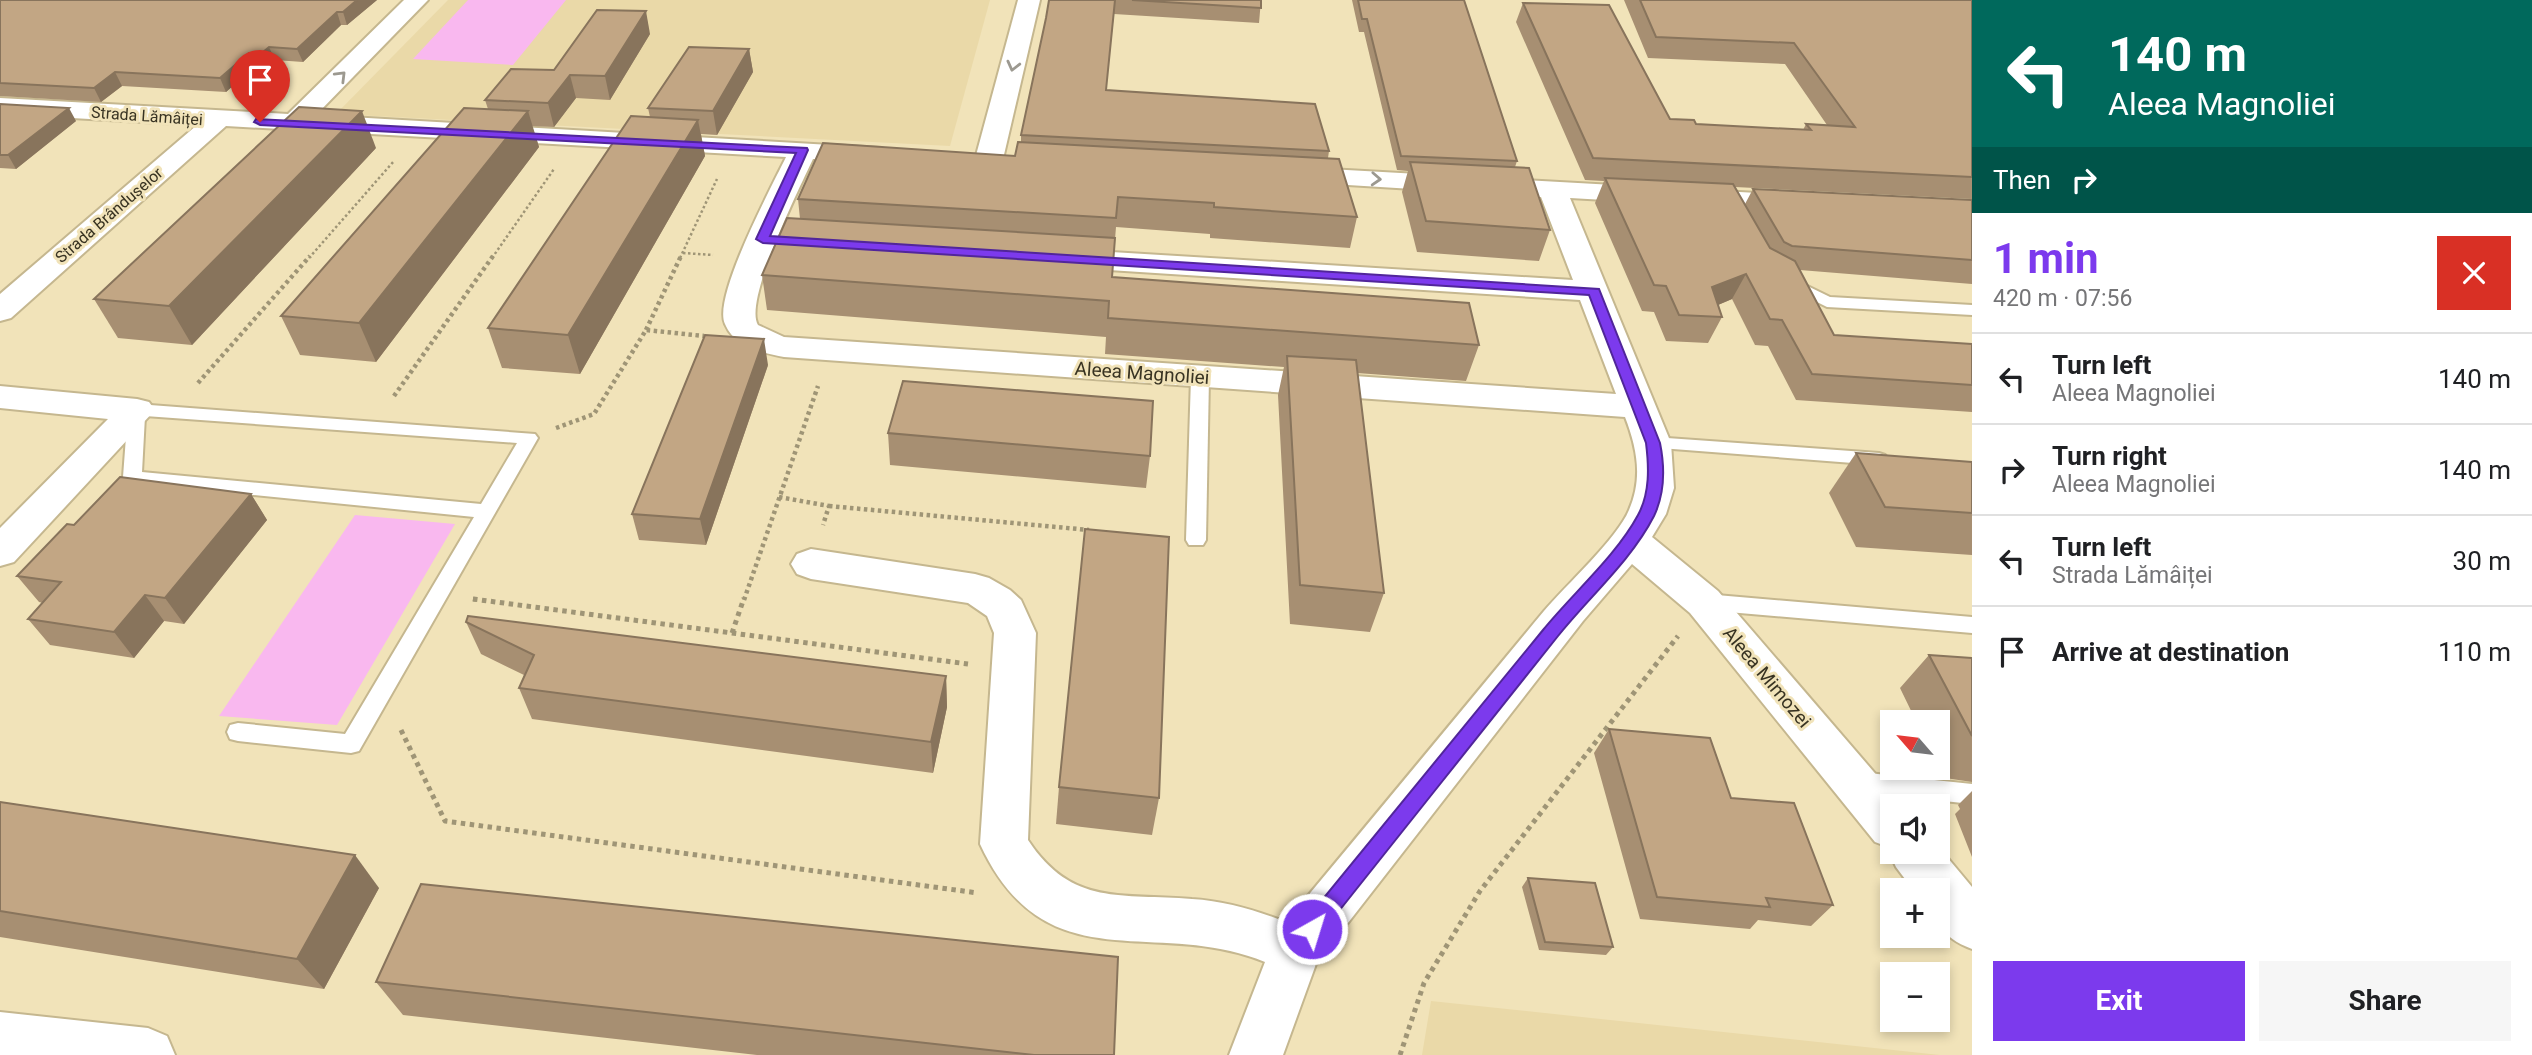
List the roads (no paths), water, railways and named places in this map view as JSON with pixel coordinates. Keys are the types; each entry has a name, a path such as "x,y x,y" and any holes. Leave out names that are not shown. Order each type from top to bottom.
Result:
{"street":[{"path":"293,124 417,0"},
{"path":"991,160 1029,0"},
{"name":"Strada Lămâiței","path":"0,106 218,120 899,155"},
{"name":"Strada Brândușelor","path":"0,311 218,120"},
{"name":"Aleea Magnoliei","path":"803,150 776,240 737,306 738,319 744,330 761,341 784,347 1200,377 1647,425"},
{"path":"1264,174 1552,188 1728,204 1821,203"},
{"path":"1256,1055 1295,950 1569,610 1630,540 1647,514 1655,488 1657,465 1647,425 1552,188"},
{"path":"1040,256 1594,291"},
{"path":"0,397 154,411"},
{"path":"0,552 154,411"},
{"name":"Aleea Mimozei","path":"1630,540 1704,602 1880,812"},
{"path":"811,564 975,589 992,596 1003,606 1012,620 1015,633 1004,844 1015,867 1055,903 1085,915 1115,920 1226,926 1295,950"},
{"path":"1923,864 1972,925"},
{"path":"0,1039 148,1055"}],"lane":[{"path":"1775,275 1827,302 1972,310"},
{"path":"1196,540 1200,377"},
{"path":"238,732 351,744 529,438 154,411 132,477 486,511"},
{"path":"1647,425 1904,461"},
{"path":"1704,602 1972,625"},
{"path":"1854,781 1972,794"}]}
